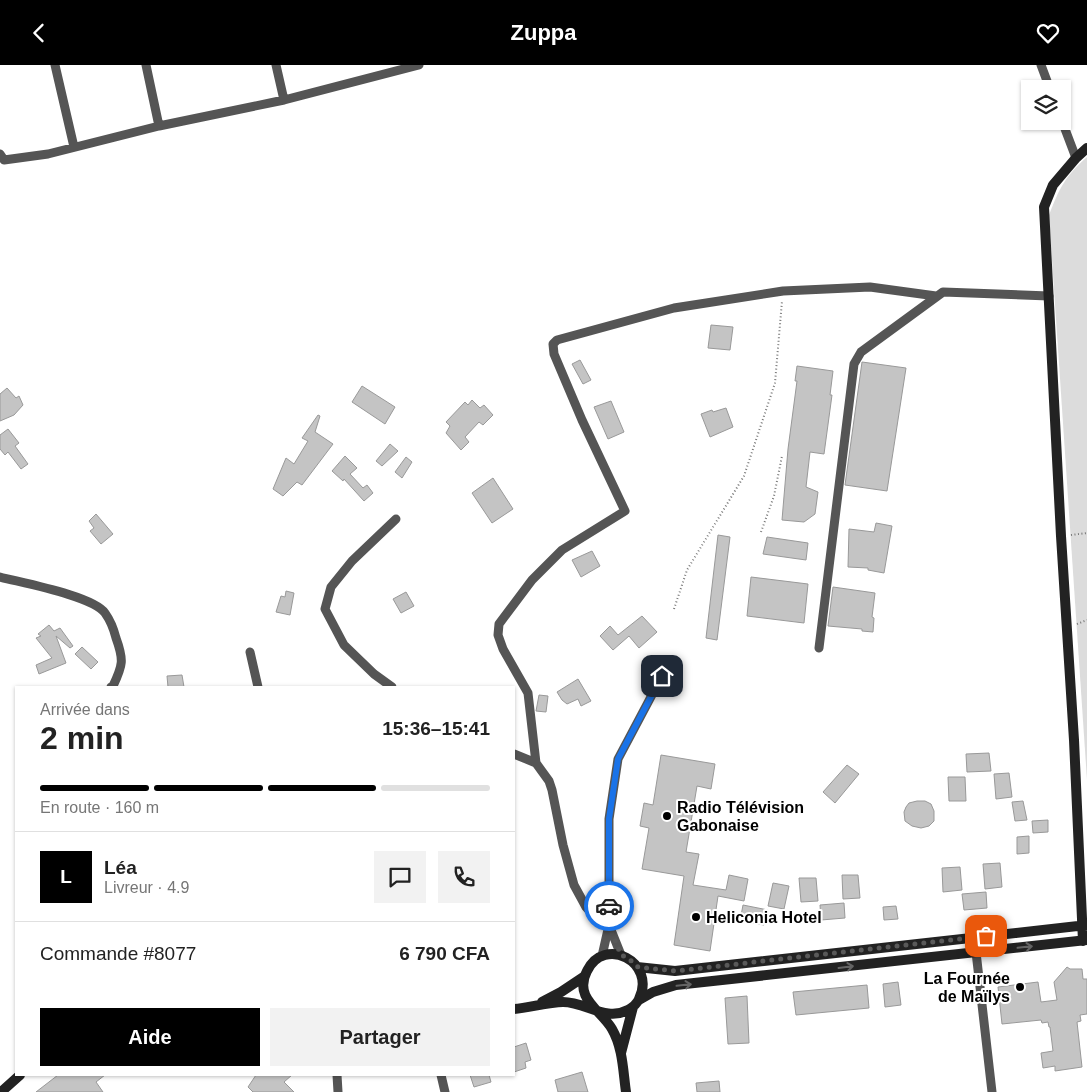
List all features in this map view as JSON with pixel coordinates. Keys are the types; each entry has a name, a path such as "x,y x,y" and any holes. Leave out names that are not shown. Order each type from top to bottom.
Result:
{"street":[{"path":"55,65 74,147"},
{"path":"146,65 159,126"},
{"path":"276,65 284,100"},
{"path":"0,154 4,160 28,158 159,126 284,100 419,65"},
{"path":"1041,65 1047,80"},
{"path":"1065,130 1076,158"},
{"path":"515,1009 562,1002 617,1015 653,992 676,985 783,975 1085,940 1044,207 1052,185 1087,148"},
{"path":"621,955 609,925 586,907 574,885 563,845 552,790 549,781 536,763 528,693 503,649 498,635 499,624 532,580 562,550 625,511 582,421 554,355 553,344 557,340 674,309 783,291 870,287 936,296"},
{"path":"819,647 854,364 860,352 943,292 1049,296"},
{"path":"391,686 374,674 344,645 325,609 331,587 352,561 396,519"},
{"path":"0,577 88,601 104,612 121,651 122,668 113,686"},
{"path":"250,652 258,686"},
{"path":"602,956 609,925 609,819 618,759 662,676"},
{"path":"515,754 536,763"},
{"path":"638,967 675,971 1085,926"},
{"path":"976,952 992,1092"},
{"path":"621,1053 643,981 638,967 628,958 613,954 602,956 590,965 585,976 584,990 587,999 612,1029 621,1053 626,1092"},
{"path":"530,1008 562,992 585,976"},
{"path":"1,1092 19,1076"},
{"path":"337,1076 338,1092"},
{"path":"441,1076 445,1092"}],"path":[{"path":"674,609 686,570 744,477 775,383 783,291"},
{"path":"761,532 774,496 782,456"},
{"path":"1061,536 1087,533"}],"shaded area":[{"path":"1087,157 1087,780 1049,215 1064,183 1073,170"}],"building":[{"path":"711,325 733,327 730,350 708,348"},
{"path":"580,360 591,380 583,384 572,364"},
{"path":"862,362 906,368 887,491 845,485"},
{"path":"797,366 833,371 830,395 832,395 824,454 810,452 806,487 818,492 815,514 804,522 782,520"},
{"path":"362,386 395,407 385,424 352,402"},
{"path":"7,388 16,398 19,396 23,405 14,415 0,421 0,394"},
{"path":"472,400 480,408 484,405 493,415 483,425 479,422 465,437 469,442 461,450 446,433 450,426 446,422 465,402 468,405"},
{"path":"611,401 624,432 608,439 594,407"},
{"path":"726,408 733,427 710,437 701,414"},
{"path":"318,415 320,416 315,432 333,444 302,485 297,482 283,496 273,489 286,458 294,464 308,441 302,438"},
{"path":"8,429 19,443 15,446 28,464 21,469 8,452 5,455 0,449 0,435"},
{"path":"390,444 398,451 382,466 376,461"},
{"path":"345,456 357,468 350,474 363,488 367,485 373,493 364,501 344,479 343,481 332,471"},
{"path":"406,457 412,462 402,478 395,472"},
{"path":"493,478 513,509 492,523 472,493"},
{"path":"96,514 113,534 101,544 90,531 94,528 89,521"},
{"path":"876,523 892,526 884,573 868,570 868,568 848,567 849,529 874,532"},
{"path":"718,535 730,537 717,640 706,638"},
{"path":"767,537 808,543 806,560 763,554"},
{"path":"592,551 600,566 581,577 572,560"},
{"path":"751,577 808,584 804,623 747,616"},
{"path":"833,587 875,593 872,617 874,618 873,632 862,631 862,629 828,626"},
{"path":"286,591 294,593 290,615 276,612 281,596 285,597"},
{"path":"406,592 414,606 401,613 393,599"},
{"path":"642,616 657,632 639,648 629,636 613,650 600,636 610,626 618,635"},
{"path":"49,625 54,631 60,628 73,646 70,648 56,636 66,663 39,674 36,665 52,658 36,638 41,636 38,634"},
{"path":"82,647 98,662 91,669 75,654"},
{"path":"182,675 184,686 168,686 167,676"},
{"path":"578,679 591,701 581,706 578,699 567,704 557,692"},
{"path":"539,695 548,696 546,712 536,711"},
{"path":"989,753 991,771 967,772 966,754"},
{"name":"Radio Télévision Gabonaise","path":"661,755 715,764 711,789 697,786 686,852 699,854 693,885 726,890 729,875 748,879 744,901 718,896 710,951 674,945 684,876 642,869 649,828 640,826 644,803 653,805"},
{"path":"847,765 859,774 835,803 823,792"},
{"path":"1009,773 1012,797 996,799 994,774"},
{"path":"948,777 965,777 966,801 949,801"},
{"path":"925,801 931,804 934,811 934,821 929,826 921,828 912,826 905,821 904,812 906,807 909,803"},
{"path":"1023,801 1027,820 1015,821 1012,802"},
{"path":"1048,820 1048,832 1033,833 1032,821"},
{"path":"1029,836 1029,853 1017,854 1017,837"},
{"path":"1000,863 1002,887 985,889 983,864"},
{"path":"960,867 962,890 943,892 942,868"},
{"path":"842,875 858,875 860,898 843,899"},
{"path":"799,878 816,878 818,901 801,902"},
{"path":"773,883 789,886 784,909 768,906"},
{"path":"986,892 987,908 964,910 962,894"},
{"path":"844,903 845,918 821,920 820,905"},
{"path":"743,905 768,910 764,925 740,921"},
{"path":"896,906 898,919 884,920 883,907"},
{"path":"1067,967 1070,969 1082,969 1083,979 1087,979 1087,1014 1080,1015 1081,1021 1077,1022 1082,1067 1055,1071 1055,1066 1043,1068 1041,1053 1053,1051 1048,1022 1042,1023 1041,1020 1002,1024 998,987 1038,982 1041,1002 1057,1000 1054,982"},
{"path":"898,982 901,1005 885,1007 883,984"},
{"path":"867,985 869,1008 796,1015 793,992"},
{"path":"747,996 749,1043 728,1044 725,998"},
{"path":"526,1043 531,1060 525,1062 526,1068 515,1072 515,1047"},
{"path":"582,1072 588,1092 558,1092 555,1080"},
{"path":"57,1076 104,1076 96,1082 103,1092 36,1092"},
{"path":"255,1076 291,1076 284,1082 294,1092 253,1092 248,1087"},
{"path":"470,1076 489,1076 491,1082 474,1087"},
{"path":"719,1081 720,1092 697,1092 696,1083"}],"way so far":[{"path":"609,906 609,925 621,955 628,958 638,967 675,971 986,936"}],"place":[{"name":"Radio Télévision Gabonaise","path":"667,816"},
{"name":"Heliconia Hotel","path":"696,917"},
{"name":"La Fournée de Maïlys","path":"1020,987"}],"route":[{"path":"609,906 609,819 618,759 662,676"}]}
